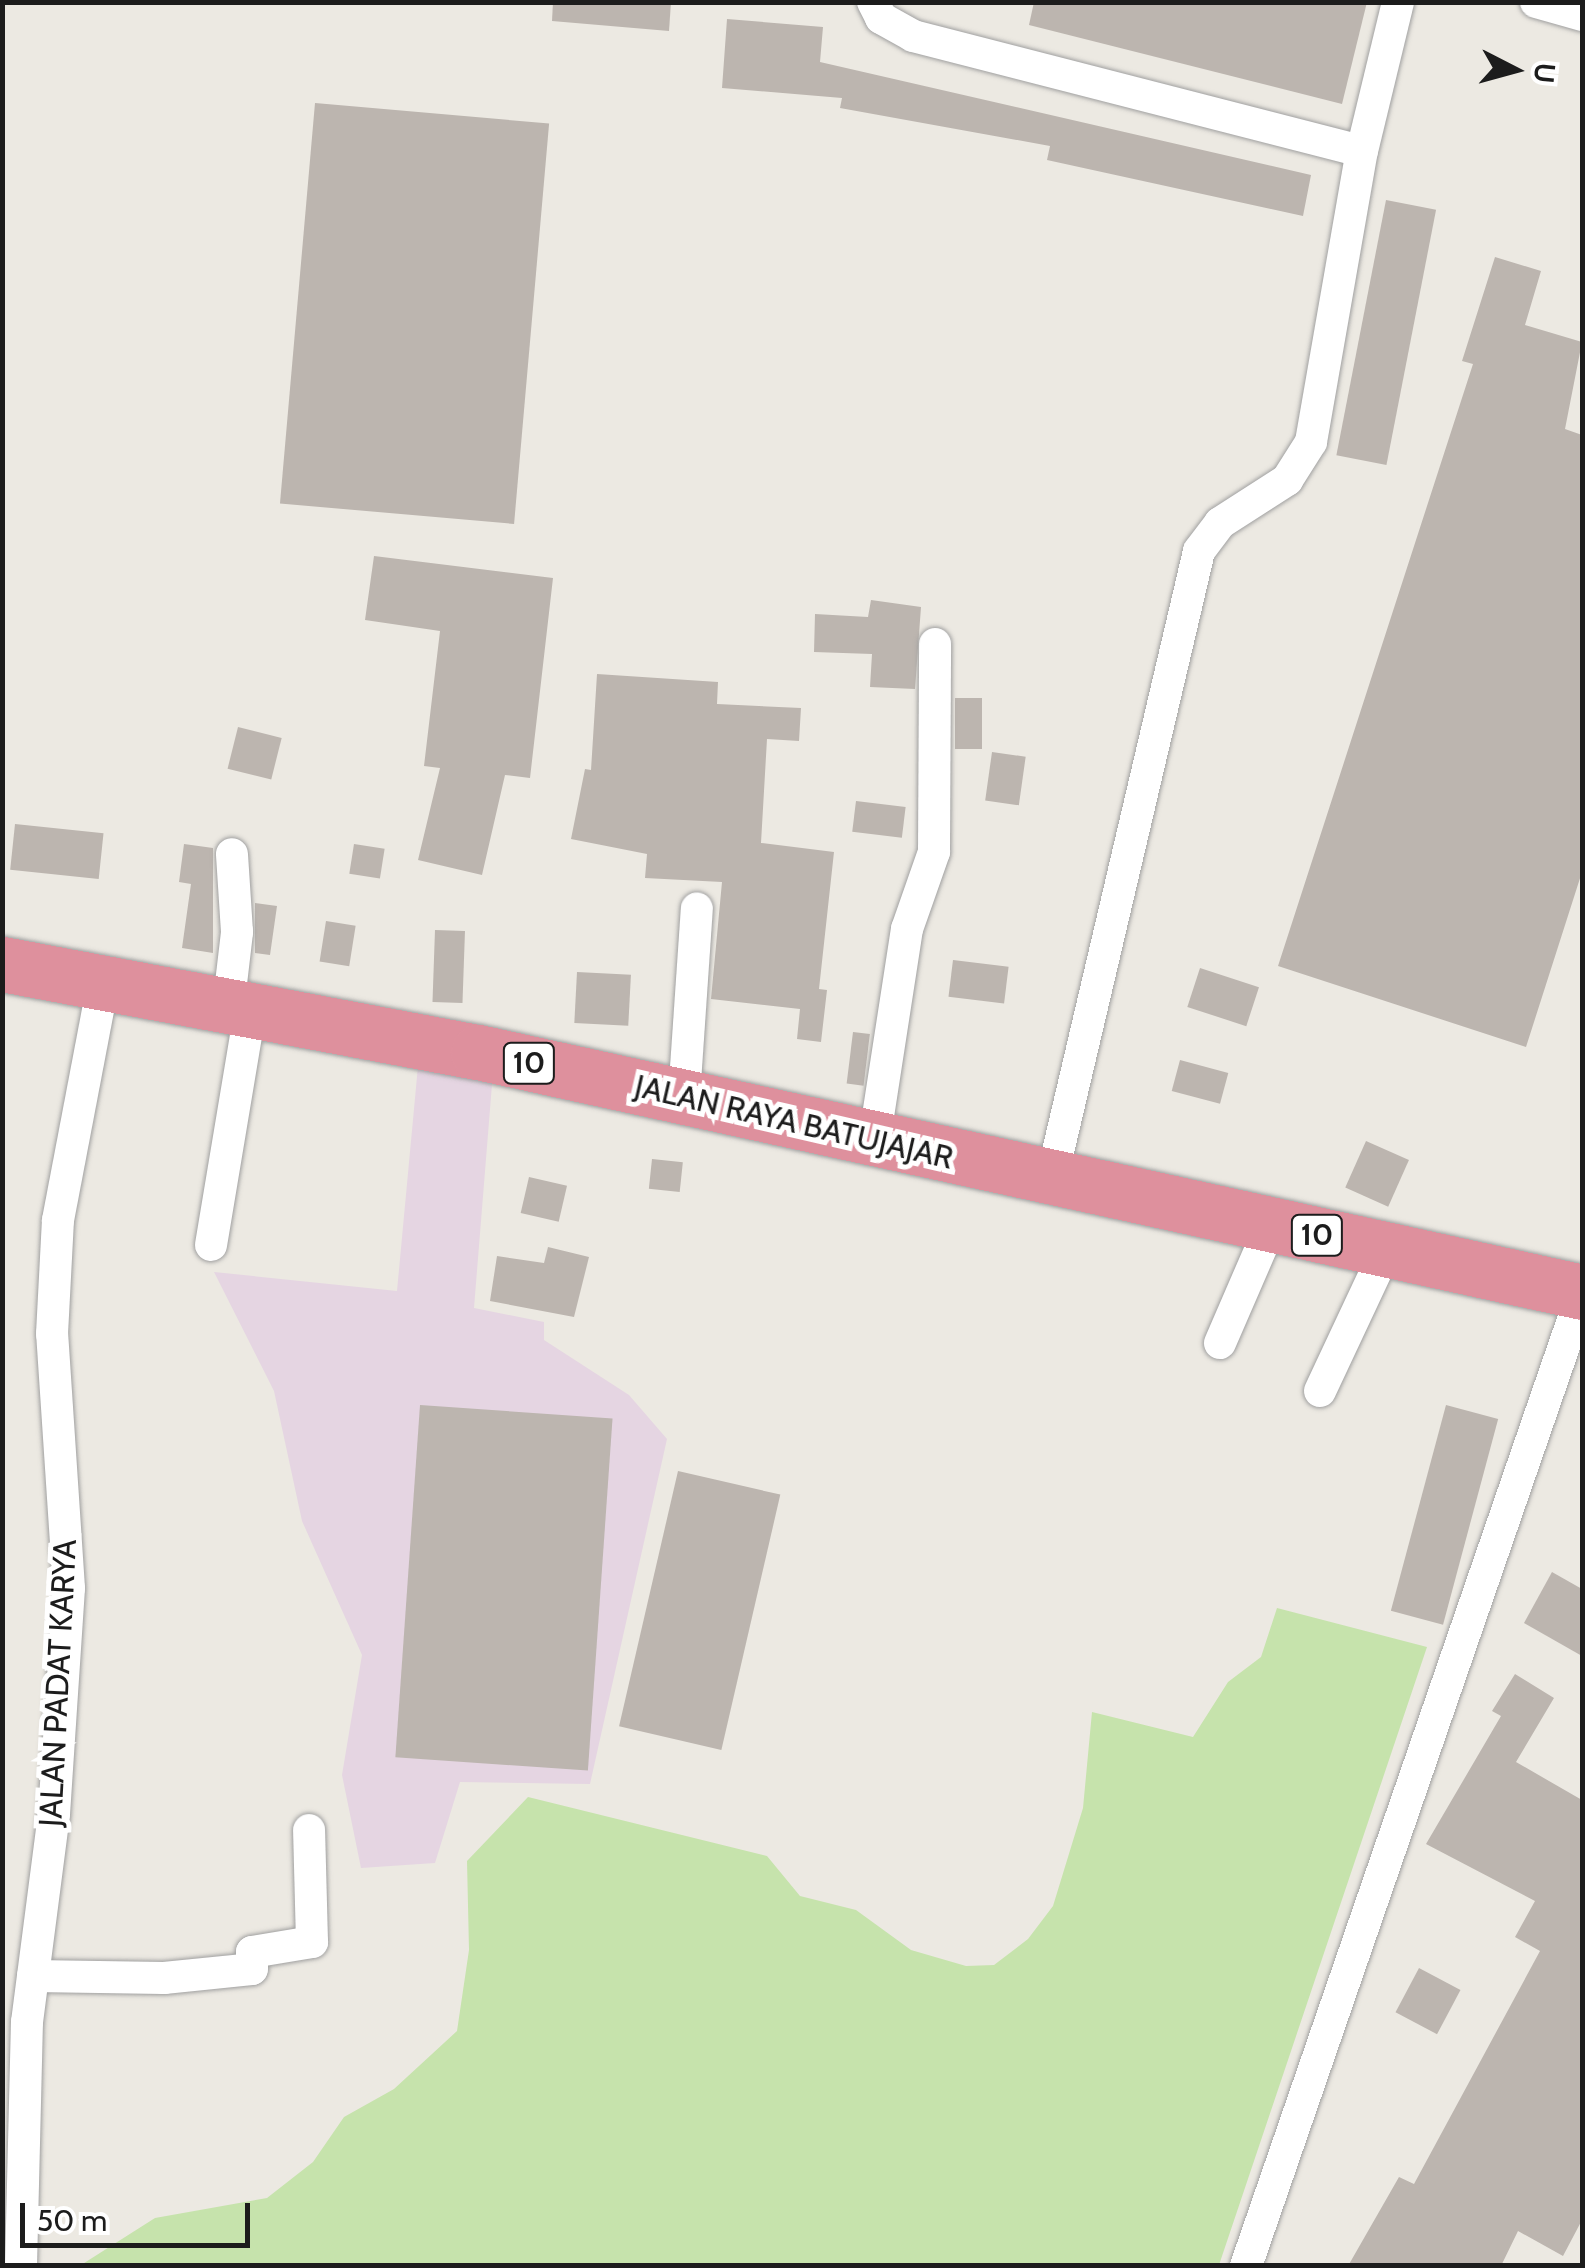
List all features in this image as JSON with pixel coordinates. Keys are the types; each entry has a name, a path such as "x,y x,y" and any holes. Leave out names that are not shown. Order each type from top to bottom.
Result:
{"highway":[{"name":"JALAN RAYA BATUJAJAR","path":"2,964 684,1097 874,1142 1052,1176 1582,1293"}],"street":[{"path":"873,2 882,18 913,36 1362,151"},
{"path":"1052,1176 1198,551 1220,522 1286,480 1311,442 1362,151 1398,2"},
{"path":"1536,2 1582,15"},
{"path":"874,1142 906,929 934,852 935,644"},
{"path":"211,1246 239,1011 232,854"},
{"path":"684,1097 697,908"},
{"name":"JALAN PADAT KARYA","path":"21,2266 33,1976 54,1814 69,1588 52,1334 58,1220 103,984"},
{"path":"1220,1343 1271,1225"},
{"path":"1320,1391 1385,1252"},
{"path":"1246,2266 1582,1293"},
{"path":"33,1976 164,1978 252,1968 252,1952 312,1942 309,1830"}],"shaded area":[{"path":"418,1066 493,1072 474,1308 544,1322 544,1340 629,1395 667,1439 590,1784 460,1782 435,1863 361,1868 342,1775 362,1655 302,1521 274,1391 214,1272 397,1291"}],"green space":[{"path":"1277,1608 1427,1647 1219,2265 81,2265 155,2218 267,2198 313,2162 344,2117 394,2089 457,2031 469,1950 467,1861 528,1797 767,1856 800,1896 856,1910 911,1950 966,1966 994,1965 1028,1939 1053,1906 1083,1808 1092,1712 1193,1737 1228,1682 1261,1657"}],"building":[{"path":"553,2 671,2 669,31 552,21"},
{"path":"1034,2 1367,2 1342,104 1029,25"},
{"path":"727,19 823,27 820,62 1311,175 1303,216 1047,160 1050,146 840,108 842,98 722,88"},
{"path":"315,103 549,123 514,524 280,503"},
{"path":"1386,200 1436,210 1386,465 1336,455"},
{"path":"1495,257 1541,271 1525,325 1582,342 1565,429 1582,435 1582,872 1526,1047 1278,966 1473,364 1462,361"},
{"path":"374,556 553,578 530,778 505,775 482,875 418,860 440,768 424,766 440,631 365,620"},
{"path":"871,600 921,607 915,689 870,687 872,654 814,652 815,614 868,617"},
{"path":"597,674 718,682 717,704 801,708 799,741 767,739 761,843 834,852 819,989 827,990 821,1042 797,1039 800,1009 711,999 722,882 645,878 647,854 571,839 585,769 591,770"},
{"path":"955,698 982,698 982,749 955,749"},
{"path":"238,727 282,738 271,780 228,769"},
{"path":"992,752 1026,757 1019,805 985,801"},
{"path":"856,801 906,807 902,838 852,832"},
{"path":"15,824 104,833 99,879 10,870"},
{"path":"184,844 213,848 213,953 182,948 191,884 179,882"},
{"path":"354,844 385,849 380,878 349,874"},
{"path":"255,903 277,906 270,955 255,953"},
{"path":"326,921 356,926 349,966 320,961"},
{"path":"435,930 465,931 462,1003 432,1002"},
{"path":"953,960 1009,967 1004,1004 948,997"},
{"path":"1200,968 1259,987 1246,1026 1187,1007"},
{"path":"577,972 631,975 628,1026 574,1023"},
{"path":"853,1032 870,1034 864,1086 847,1084"},
{"path":"1180,1060 1228,1073 1220,1104 1172,1091"},
{"path":"1366,1141 1409,1160 1388,1207 1345,1188"},
{"path":"652,1159 683,1162 680,1192 649,1189"},
{"path":"529,1177 567,1186 559,1222 521,1213"},
{"path":"548,1247 589,1257 574,1317 490,1301 497,1256 544,1263"},
{"path":"420,1405 613,1418 588,1771 395,1757"},
{"path":"1446,1405 1498,1419 1443,1625 1391,1611"},
{"path":"678,1471 780,1495 721,1750 619,1726"},
{"path":"1552,1572 1582,1589 1582,1656 1524,1623"},
{"path":"1515,1674 1554,1698 1516,1762 1582,1800 1582,2220 1563,2256 1518,2231 1501,2266 1348,2266 1399,2177 1414,2184 1540,1951 1515,1937 1535,1901 1426,1844 1501,1716 1492,1711"},
{"path":"1419,1968 1460,1990 1437,2034 1396,2012"}]}
